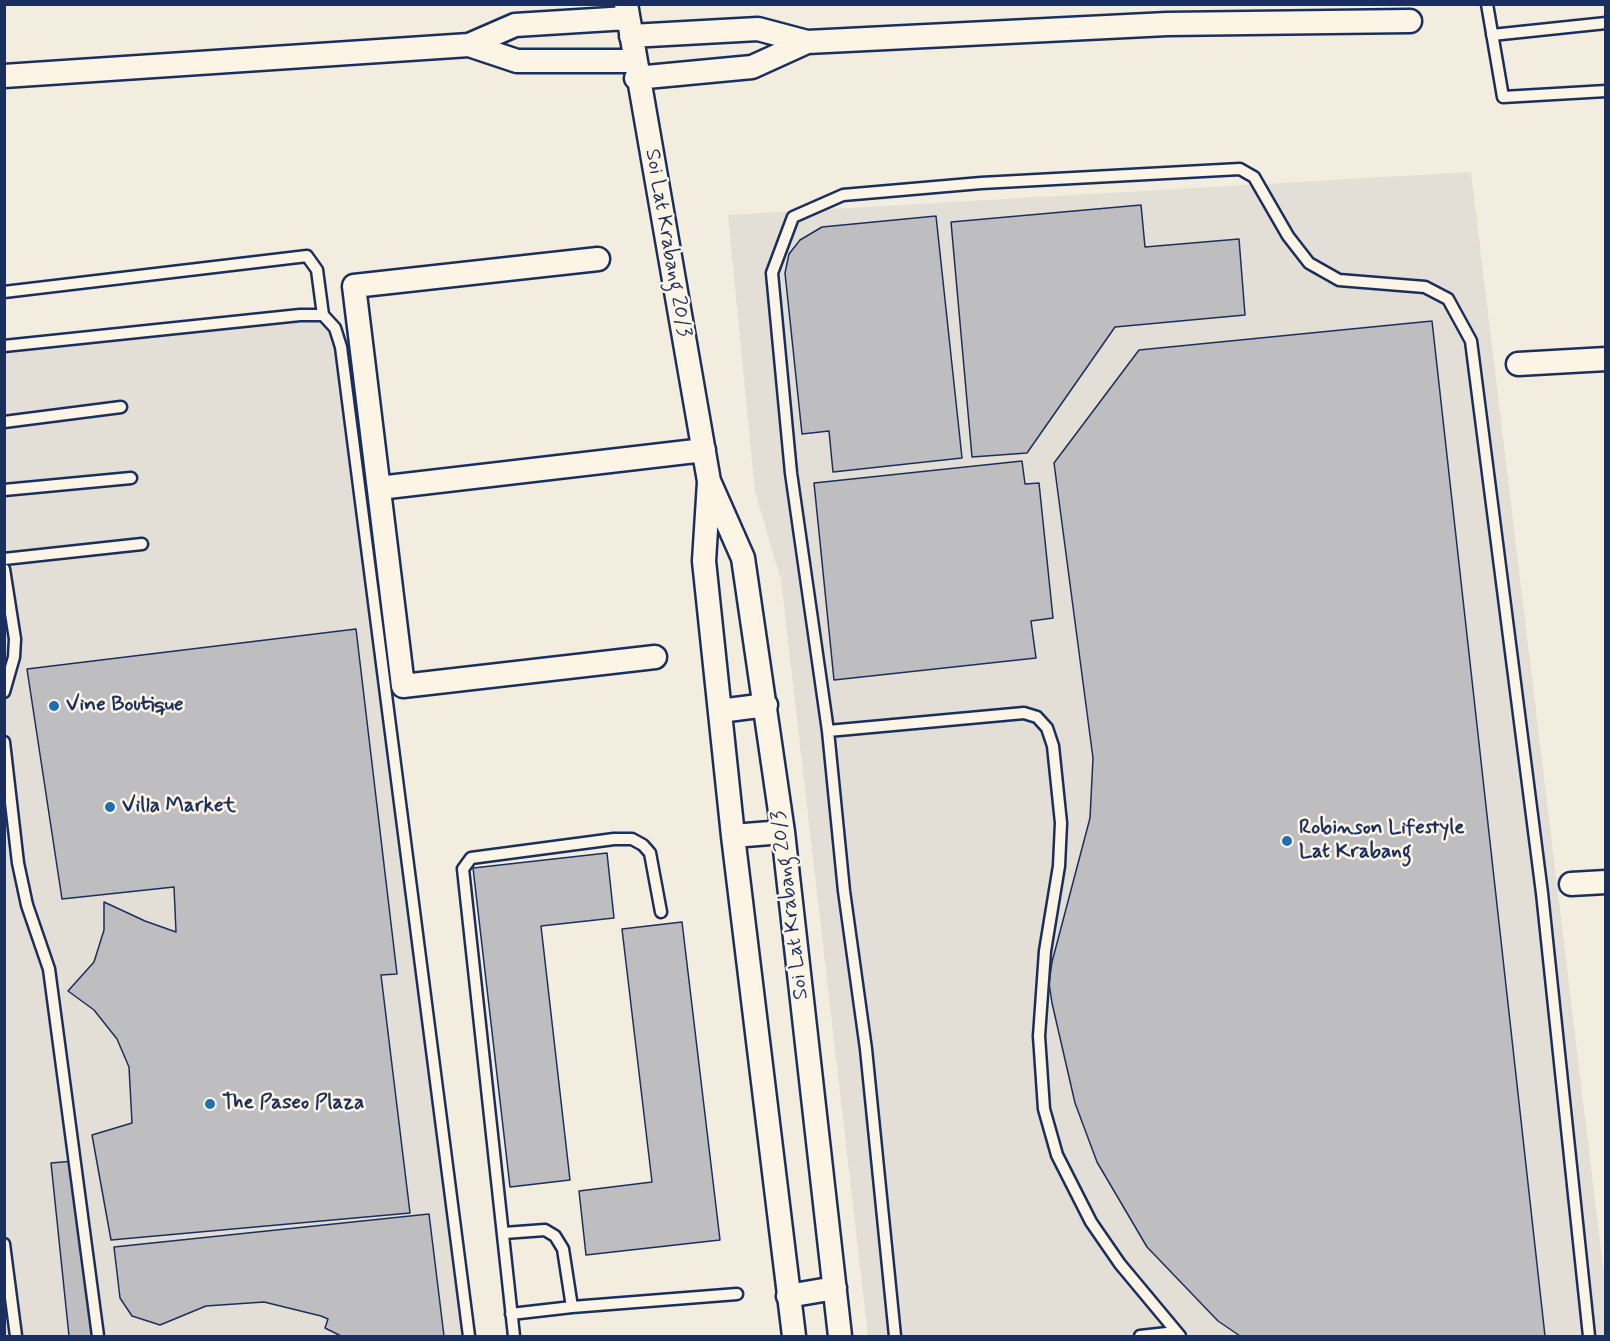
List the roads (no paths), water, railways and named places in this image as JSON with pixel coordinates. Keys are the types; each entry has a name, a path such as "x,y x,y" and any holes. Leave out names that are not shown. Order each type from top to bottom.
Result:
{"street":[{"path":"4,76 469,45 515,25 628,19 758,29 807,42 1167,14 1410,21"},
{"name":"Soi Lat Krabang 20/3","path":"628,19 710,481 743,558 783,832 840,1336"},
{"path":"469,45 517,62 636,69 752,67 807,42"},
{"path":"598,259 354,286 403,686 655,657"},
{"path":"1518,364 1605,359"},
{"path":"379,488 704,450"},
{"name":"Soi Lat Krabang 20/3","path":"710,481 704,561 733,836 794,1336"},
{"path":"720,711 766,705"},
{"path":"733,836 783,832"},
{"path":"1571,884 1605,882"},
{"path":"788,1296 835,1288"}],"lane":[{"path":"1487,4 1503,98 1605,91"},
{"path":"1492,34 1605,23"},
{"path":"895,1336 866,1049 844,891 828,731 791,472 772,273 793,217 843,195 981,183 1240,170 1254,177 1288,236 1310,263 1339,280 1425,287 1448,299 1472,341 1542,893 1589,1336"},
{"path":"4,292 307,256 317,270 323,315 335,328 341,347 469,1336"},
{"path":"4,346 323,315"},
{"path":"4,422 121,407"},
{"path":"4,490 131,478"},
{"path":"4,559 142,544"},
{"path":"4,692 14,657 15,639 5,572"},
{"path":"828,731 1024,713 1037,717 1047,728 1053,746 1061,823 1059,866 1045,951 1040,1025 1044,1109 1058,1155 1091,1222 1120,1264 1178,1334"},
{"path":"4,742 18,863 27,905 49,969 98,1336"},
{"path":"514,1336 463,869 471,858 614,839 632,839 643,845 650,853 661,912"},
{"path":"504,1233 545,1230 555,1236 563,1249 572,1307"},
{"path":"4,1244 16,1336"},
{"path":"511,1314 737,1294"},
{"path":"1140,1336 1178,1334"}],"place":[{"name":"Vine Boutique","path":"54,706"},
{"name":"Villa Market","path":"110,807"},
{"name":"Robinson Lifestyle Lat Krabang","path":"1287,841"},
{"name":"The Paseo Plaza","path":"210,1104"}]}
